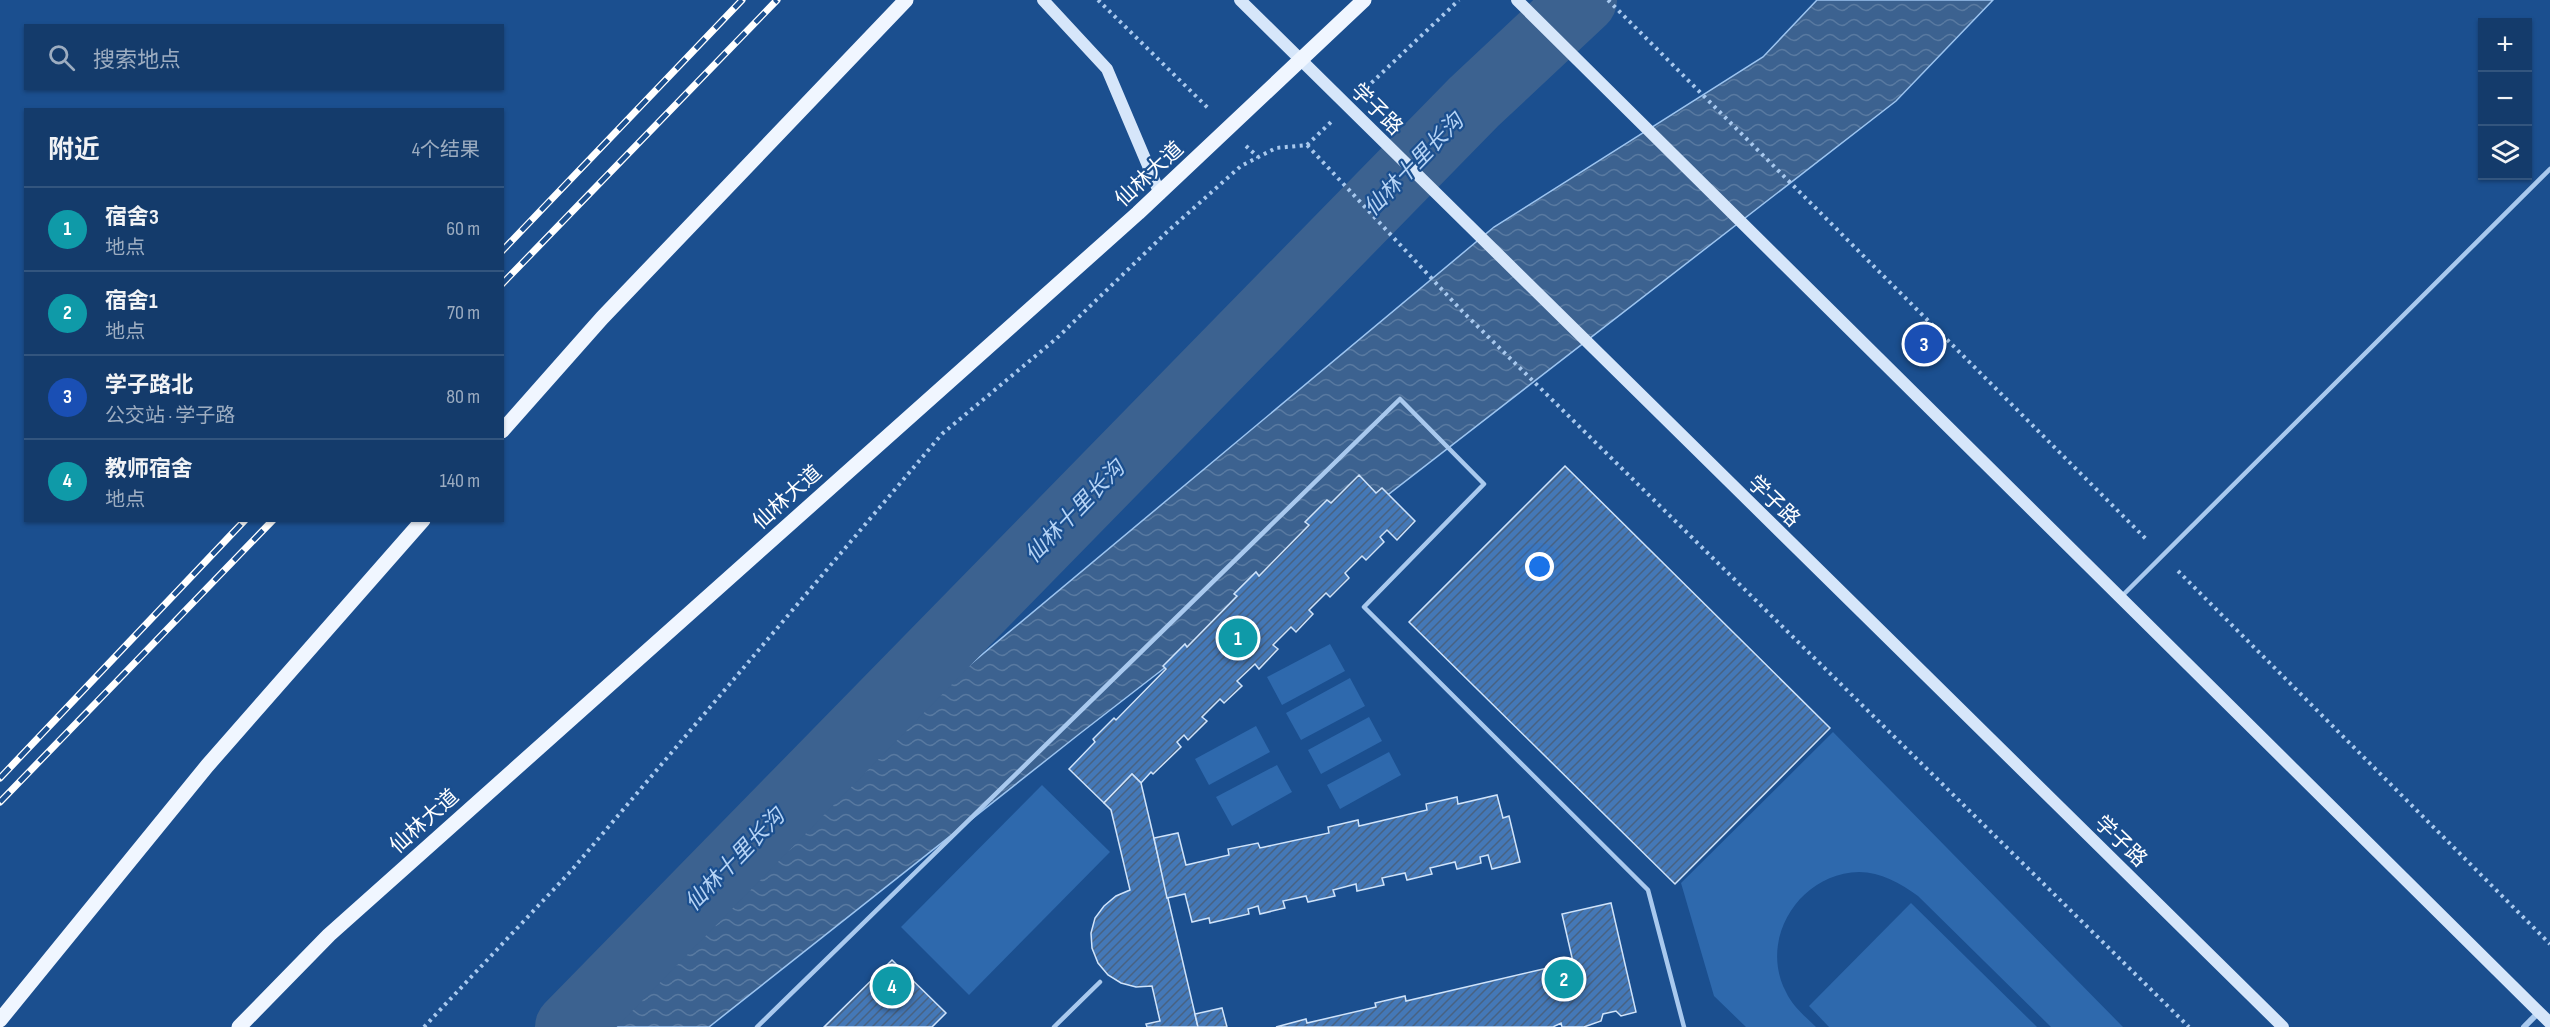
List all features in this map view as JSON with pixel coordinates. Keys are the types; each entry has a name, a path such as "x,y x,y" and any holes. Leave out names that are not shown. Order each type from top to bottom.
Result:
{"main road":[{"path":"504,428 602,318 906,0"},
{"path":"1043,0 1107,69 1160,194"},
{"name":"学子路","path":"1240,0 2283,1027"},
{"name":"仙林大道","path":"239,1027 328,935 1160,194 1364,0"},
{"path":"1517,0 2550,1023"},
{"path":"0,1020 207,766 421,522"}],"street":[{"path":"2524,1027 2539,1012"}],"lane":[{"path":"2121,597 2550,169"},
{"path":"757,1027 1400,399 1484,484 1364,607 1648,890 1684,1027"},
{"path":"1054,1027 1100,982"}],"path":[{"path":"1098,0 1258,157"},
{"path":"424,1027 571,871 942,434 1057,338 1168,230 1233,173 1276,148 1307,145 1459,0"},
{"path":"1608,0 2153,546"},
{"path":"1307,145 1462,311 2189,1027"},
{"path":"2169,563 2550,945"}],"shaded area":[{"path":"1330,644 1345,671 1282,705 1267,677"},
{"path":"1350,678 1365,706 1301,740 1286,713"},
{"path":"1369,717 1382,741 1321,774 1308,750"},
{"path":"1256,726 1270,752 1209,785 1195,759"},
{"path":"1833,732 2123,1027 2051,1027 1918,896 1890,879 1867,872 1838,875 1819,884 1803,896 1790,912 1781,931 1777,951 1779,972 1786,992 1796,1007 1816,1027 1746,1027 1714,996 1681,883"},
{"path":"1389,752 1401,775 1340,809 1327,785"},
{"path":"1277,765 1292,792 1232,826 1216,797"},
{"path":"1042,785 1110,852 969,995 901,927"},
{"path":"1911,903 2037,1027 1829,1027 1809,1006"}],"water":[{"path":"1817,0 1993,0 1896,101 1078,735 709,1027 536,1027 1494,227 1763,57"}],"building":[{"path":"1565,466 1830,728 1675,884 1409,622"},
{"path":"1359,475 1376,493 1382,488 1415,521 1397,540 1387,530 1380,537 1384,542 1366,560 1362,556 1345,573 1349,578 1330,597 1326,593 1309,610 1313,614 1296,632 1291,627 1273,645 1278,649 1259,669 1255,664 1237,681 1242,686 1224,703 1220,699 1202,717 1207,721 1188,740 1184,735 1177,742 1181,747 1141,783 1132,774 1104,803 1069,769 1095,742 1093,739 1114,718 1116,720 1166,669 1163,666 1185,644 1187,647 1237,596 1234,594 1256,572 1259,576 1309,525 1305,522 1327,500 1331,503"},
{"path":"1132,774 1141,783 1198,1027 1147,1027 1146,1024 1160,1021 1152,986 1136,987 1121,983 1108,975 1098,963 1092,948 1091,933 1095,918 1116,896 1130,890 1111,810 1104,803"},
{"path":"1497,795 1503,818 1509,816 1520,862 1492,869 1488,855 1480,857 1481,863 1457,869 1455,862 1430,868 1432,874 1407,880 1405,873 1382,878 1384,885 1357,891 1356,884 1333,890 1335,896 1308,902 1306,896 1283,901 1285,908 1260,914 1258,906 1248,909 1249,914 1210,923 1209,918 1192,922 1185,894 1167,898 1154,838 1178,833 1186,865 1229,855 1228,849 1258,843 1260,848 1329,833 1328,827 1358,820 1359,826 1427,810 1426,804 1457,797 1458,804"},
{"path":"1611,903 1636,1012 1621,1016 1616,1011 1603,1014 1601,1021 1584,1027 1562,1027 1561,1023 1553,1027 1276,1027 1306,1019 1307,1023 1376,1007 1375,1003 1405,996 1406,1001 1573,962 1562,914"},
{"path":"892,960 946,1013 932,1027 824,1027"},
{"path":"1222,1008 1227,1027 1198,1027 1195,1014"}],"waterway":[{"name":"仙林十里长沟","path":"569,1027 1474,102 1583,0"}],"railway":[{"path":"504,249 742,0"},
{"path":"504,282 777,0"},
{"path":"0,778 243,522"},
{"path":"0,802 271,522"}],"place":[{"name":"学子路北","path":"1924,344"},
{"name":"宿舍3","path":"1238,638"},
{"name":"宿舍1","path":"1564,979"},
{"name":"教师宿舍","path":"892,986"}]}
